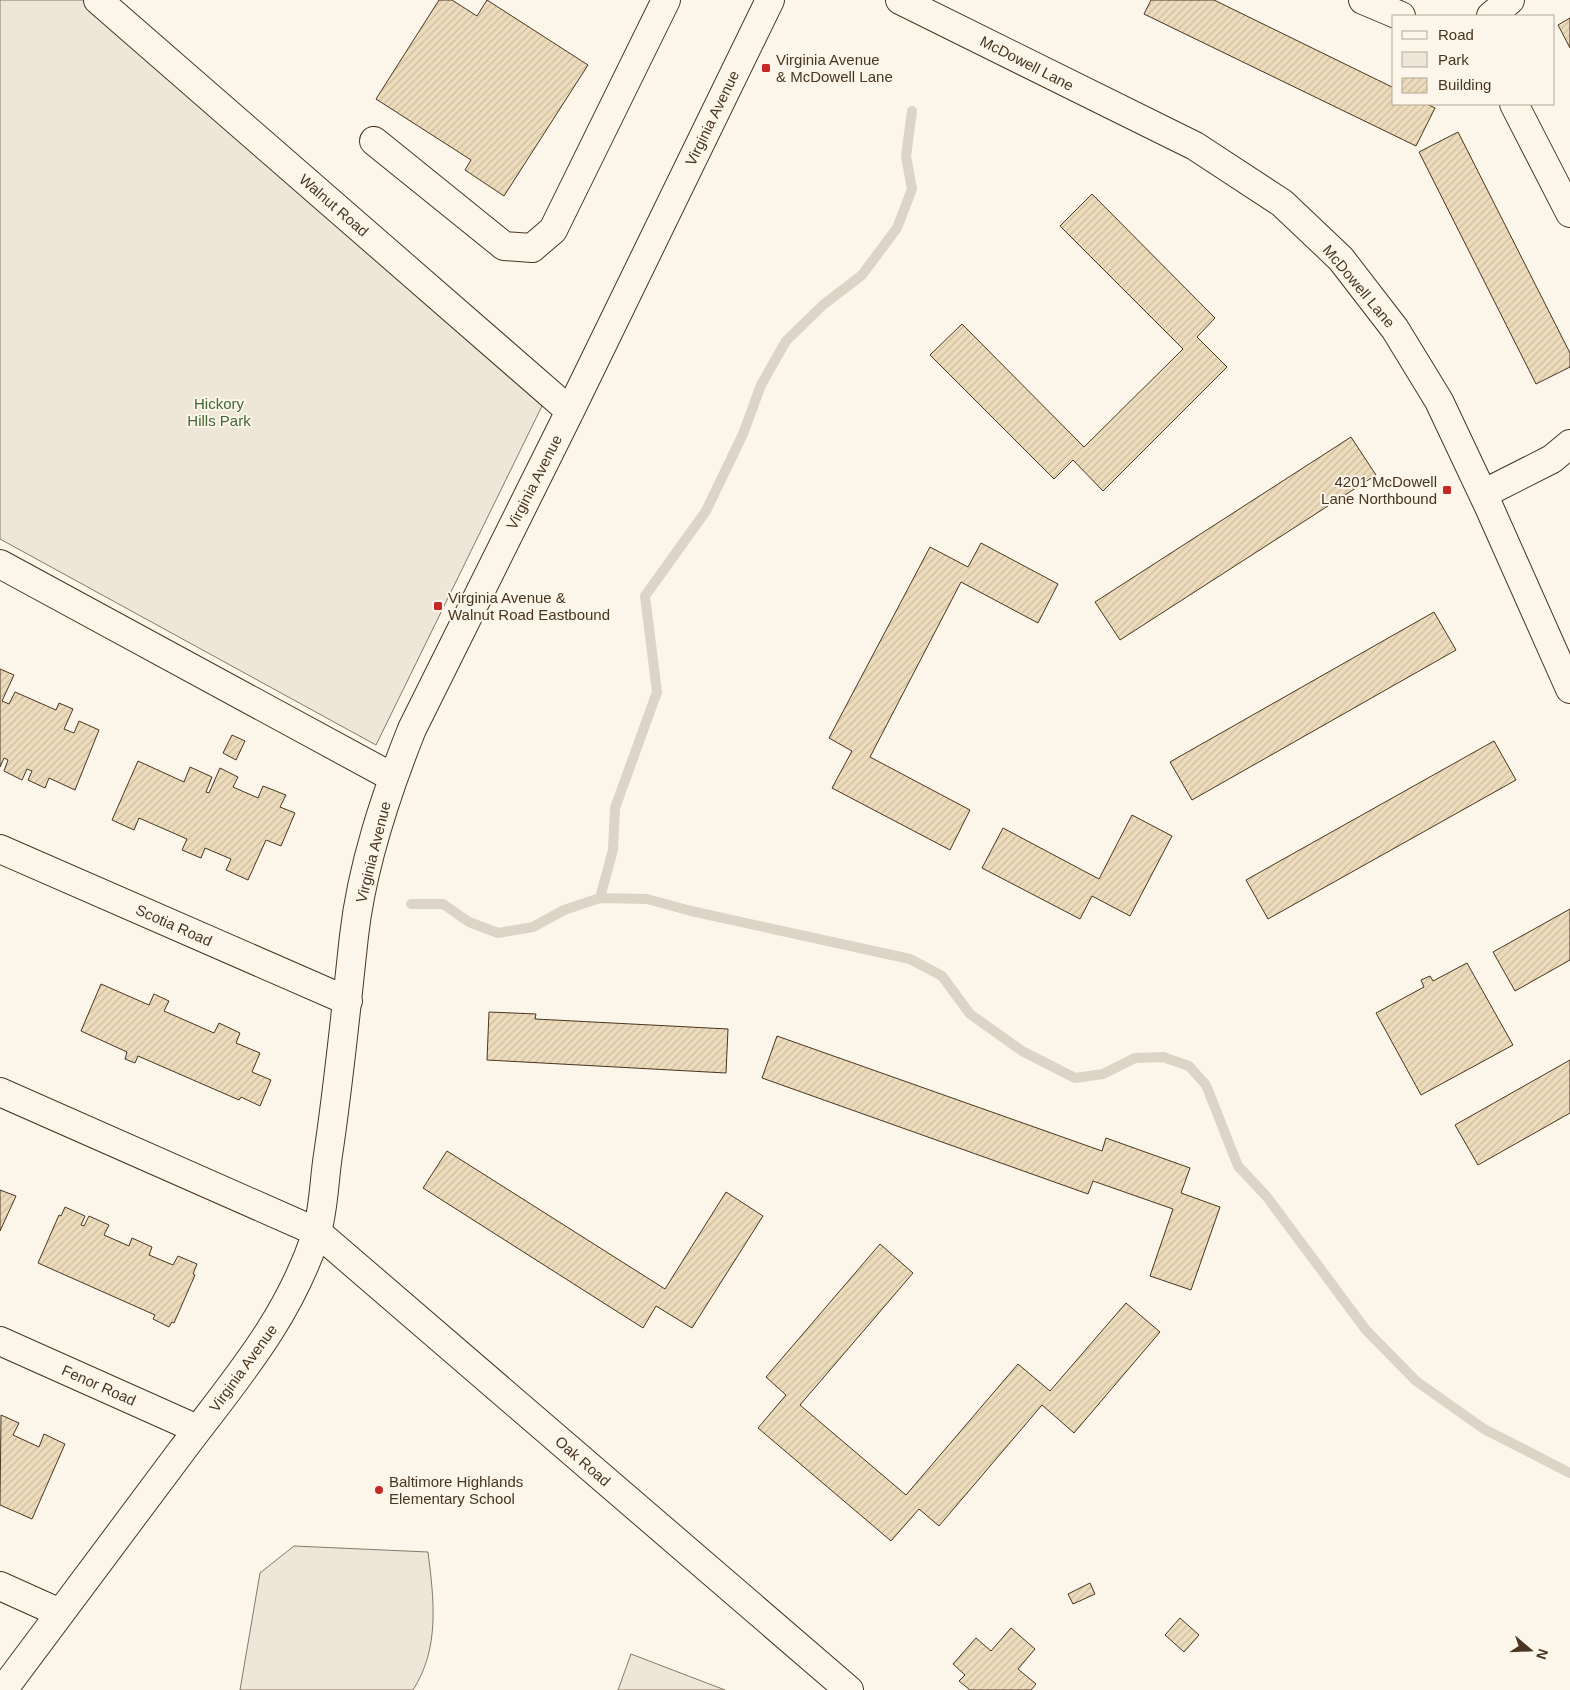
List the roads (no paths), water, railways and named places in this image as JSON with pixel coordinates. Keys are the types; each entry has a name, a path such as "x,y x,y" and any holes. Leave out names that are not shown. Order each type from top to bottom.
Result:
{"street":[{"name":"Walnut Road","path":"98,0 570,411"},
{"path":"374,141 504,246 532,248 553,230 666,0"},
{"name":"Virginia Avenue","path":"3,1690 198,1429 251,1362 280,1316 317,1232 343,1056 354,932 365,873 392,777 412,728 570,411 770,0"},
{"name":"McDowell Lane","path":"900,0 1195,146 1282,203 1341,260 1395,329 1439,401 1483,494 1570,689"},
{"path":"1363,0 1398,15"},
{"path":"1492,15 1510,0"},
{"path":"1515,105 1570,213"},
{"path":"1483,494 1552,459 1570,444"},
{"path":"0,564 392,777"},
{"name":"Scotia Road","path":"0,849 348,1001"},
{"name":"Oak Road","path":"0,1092 317,1232 849,1690"},
{"name":"Fenor Road","path":"0,1341 198,1429"},
{"path":"0,1586 60,1612"}],"waterway":[{"path":"600,898 613,850 615,808 657,692 645,596 706,511 743,434 761,385 786,341 823,305 862,275 897,228 912,189 906,156 912,111"},
{"path":"411,904 443,904 469,922 498,933 533,927 564,910 600,898 647,899 691,911 910,959 942,976 970,1014 1022,1051 1075,1078 1103,1074 1135,1058 1163,1057 1189,1066 1206,1085 1238,1166 1267,1197 1366,1330 1416,1381 1484,1429 1570,1473"}],"place":[{"name":"Virginia Avenue & McDowell Lane","path":"766,68"},
{"name":"4201 McDowell Lane Northbound","path":"1447,490"},
{"name":"Virginia Avenue & Walnut Road Eastbound","path":"438,606"},
{"name":"Baltimore Highlands Elementary School","path":"379,1490"}],"park label":[{"name":"Hickory Hills Park","path":"219,412"}]}
